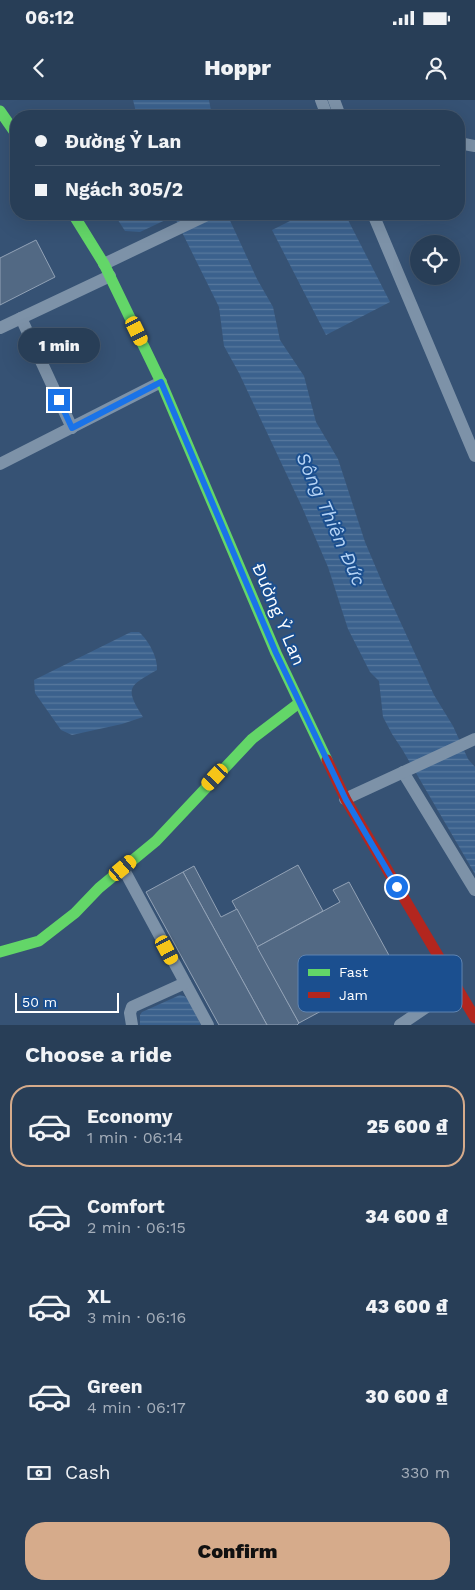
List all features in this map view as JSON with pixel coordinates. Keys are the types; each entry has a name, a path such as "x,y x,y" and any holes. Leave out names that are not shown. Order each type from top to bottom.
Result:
{"main road":[{"path":"0,111 10,125"},
{"name":"Đường Ỷ Lan","path":"77,220 104,264 161,382 276,653 345,799 437,955"},
{"path":"0,952 39,941 75,913 99,888 156,841 252,739 299,703"},
{"name":"Đường Ỷ Lan","path":"462,997 475,1018"}],"street":[{"path":"104,264 197,220"},
{"path":"376,220 475,456"},
{"path":"0,328 110,276"},
{"path":"21,318 72,428"},
{"path":"0,464 161,382"},
{"path":"345,799 475,739"},
{"path":"403,772 475,890"},
{"path":"123,868 208,1025"},
{"path":"132,1025 130,1013 132,1007 185,983"},
{"path":"400,1025 419,1012"}],"water":[{"path":"133,100 209,100 211,110 136,110"},
{"path":"118,220 166,220 140,232 125,231"},
{"name":"Sông Thiên Đức","path":"176,220 230,220 257,279 273,307 280,340 304,376 316,422 338,459 365,542 382,582 434,695 453,726 468,759 475,767 475,874 383,717 379,681 370,672 348,629 328,567 302,507 239,373 224,346 219,307"},
{"path":"292,220 348,220 390,302 326,335 272,230"},
{"path":"131,632 139,632 146,639 152,649 157,665 157,670 140,680 132,688 133,699 143,717 122,724 72,735 61,730 35,693 34,680"},
{"path":"180,995 188,999 201,1025 140,1025 140,1015 142,1012"}],"building":[{"path":"36,240 55,277 0,305 0,258"},
{"path":"298,865 323,911 257,947 232,901"},
{"path":"194,866 221,917 237,909 299,1023 297,1025 267,1025 183,872"},
{"path":"183,872 267,1025 219,1025 146,892"},
{"path":"349,882 389,955 298,955 298,1012 319,1012 299,1023 257,947 340,902 333,890"}],"traffic: fast":[{"path":"0,111 10,125"},
{"path":"77,220 104,264 161,382 276,653 327,760"},
{"path":"0,952 39,941 75,913 99,888 156,841 252,739 299,703"}],"traffic: jam":[{"path":"327,760 346,800 438,955"},
{"path":"462,996 475,1018"}],"route":[{"path":"59,400 72,428 161,382 276,653 346,800 397,887"}]}
